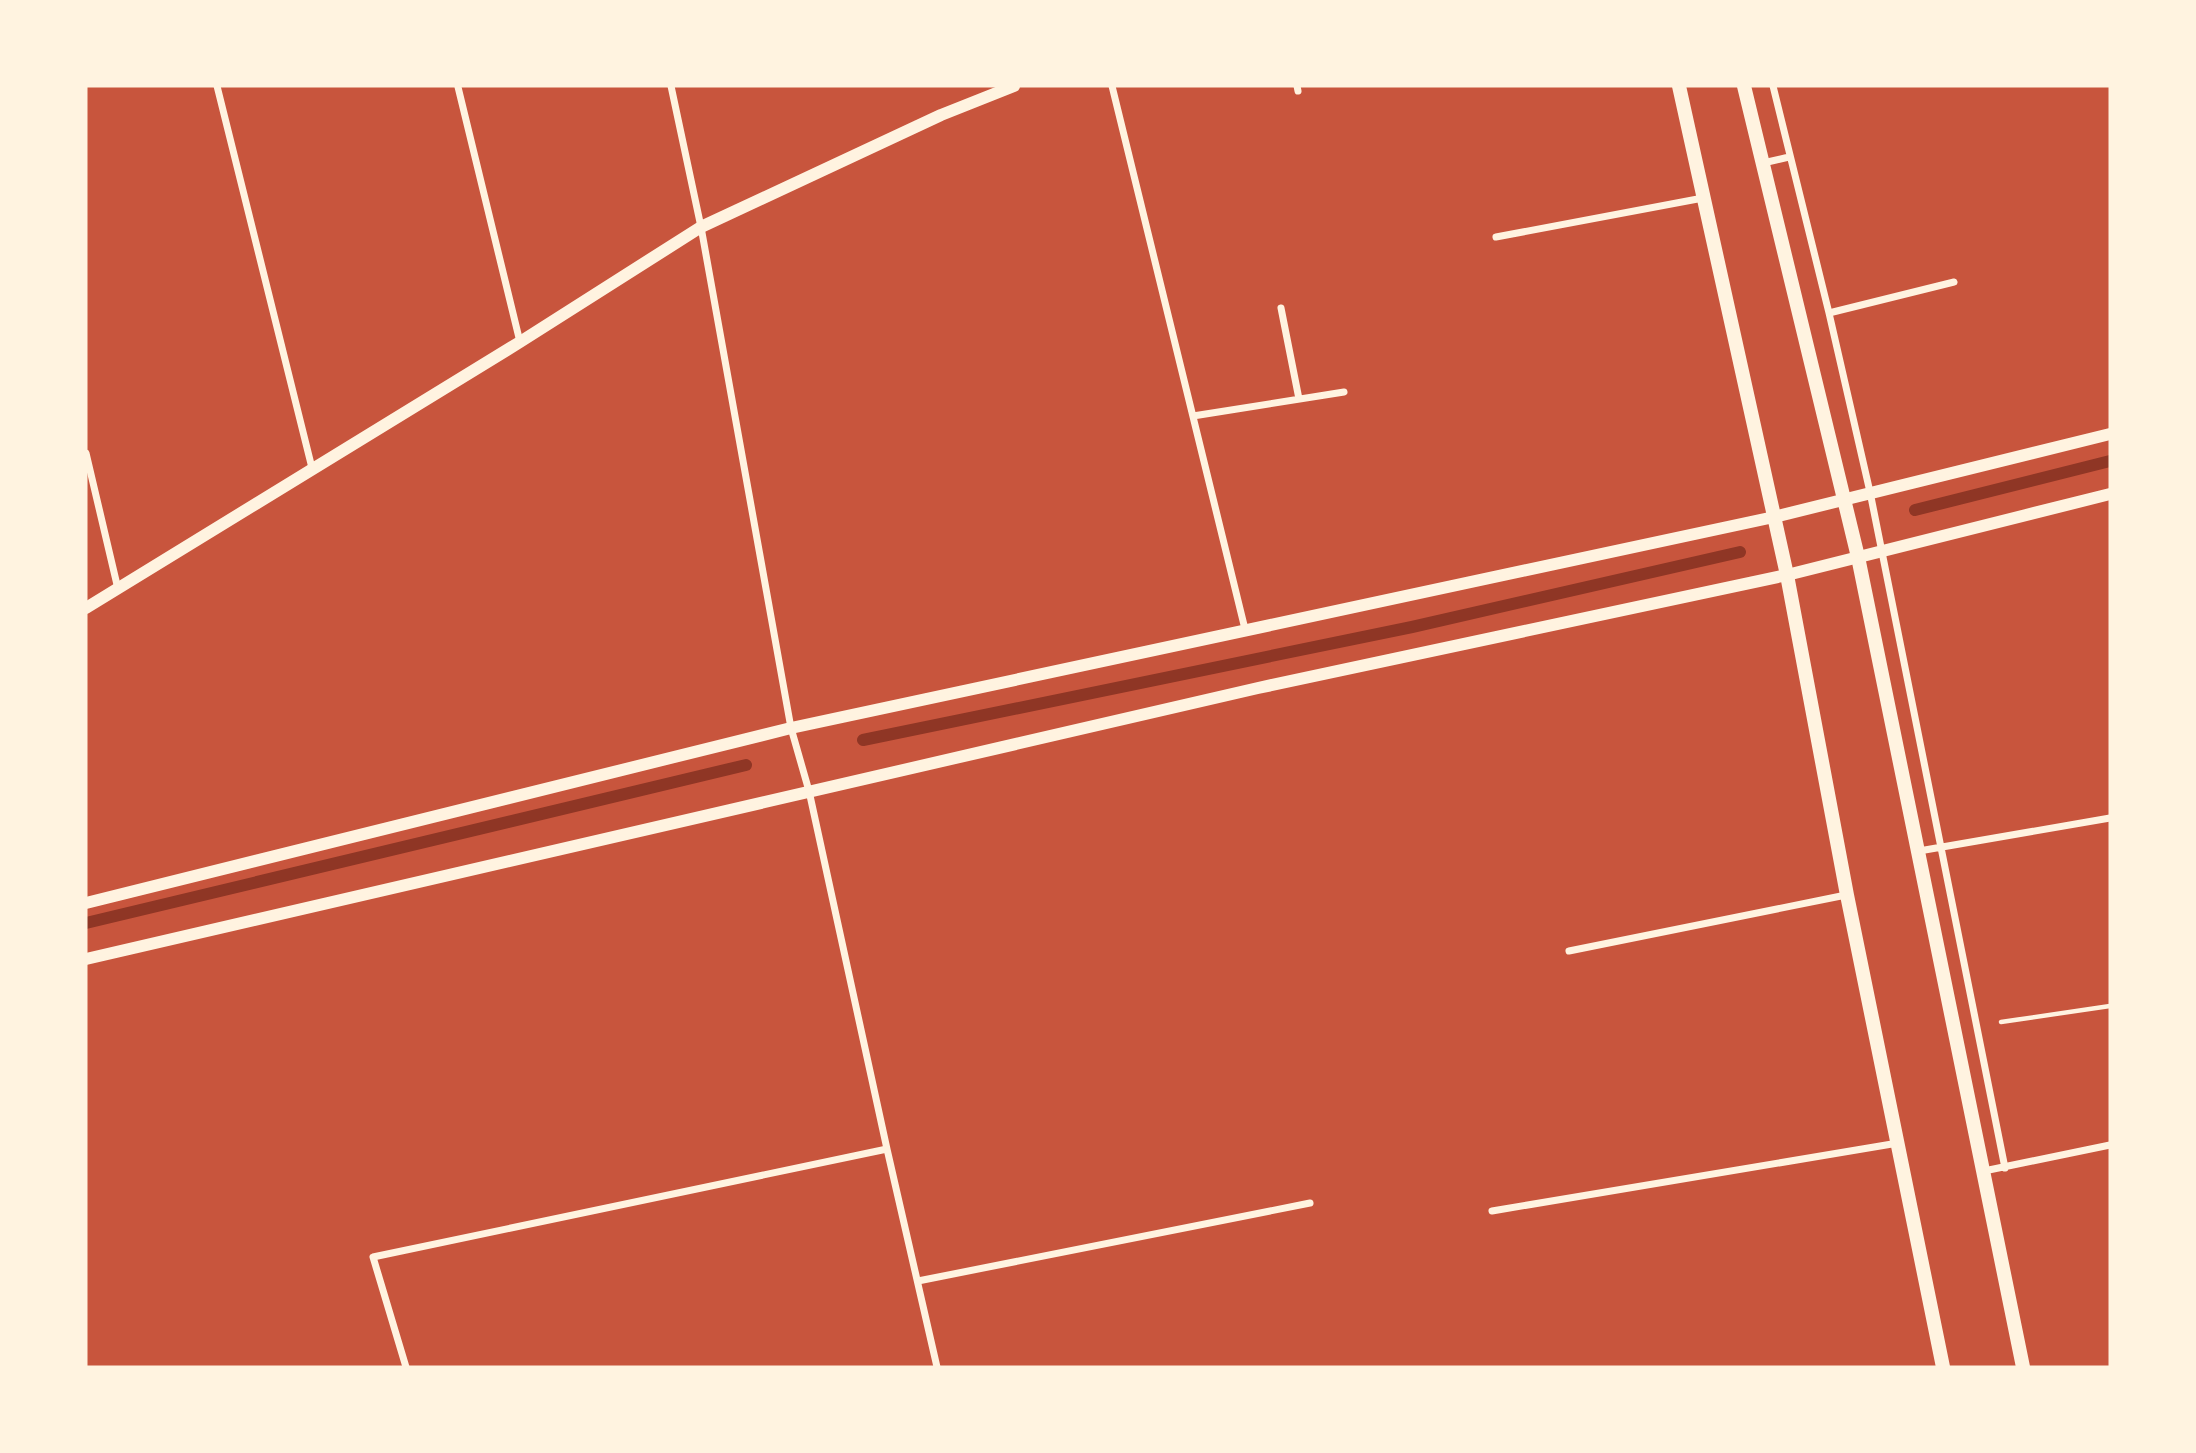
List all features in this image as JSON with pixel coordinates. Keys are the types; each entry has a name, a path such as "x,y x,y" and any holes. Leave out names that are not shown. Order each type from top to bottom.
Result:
{"main road":[{"path":"1679,86 1787,575 1847,895 1943,1367"},
{"path":"1744,86 1858,557 2023,1367"}],"street":[{"path":"217,86 312,468"},
{"path":"671,86 701,227 791,728 809,791 937,1367"},
{"path":"86,608 520,342 701,227 941,115 1014,86"},
{"path":"1112,86 1245,629"},
{"path":"1773,86 1870,492 2005,1168"},
{"path":"458,87 520,342"},
{"path":"1762,163 1790,157"},
{"path":"1496,237 1704,198"},
{"path":"1829,313 1954,282"},
{"path":"1281,308 1299,399"},
{"path":"1193,416 1344,392"},
{"path":"86,903 791,728 1774,517 2110,434"},
{"path":"86,453 118,590"},
{"path":"86,959 1258,688 1787,575 2110,494"},
{"path":"1918,852 2110,818"},
{"path":"1569,951 1847,895"},
{"path":"1492,1211 1899,1143"},
{"path":"1984,1171 2110,1145"},
{"path":"406,1367 373,1256 887,1149"},
{"path":"919,1281 1310,1203"}],"path":[{"path":"1976,1026 2110,1006"}],"waterway":[{"path":"1915,510 2110,461"},
{"path":"863,740 1412,627 1740,552"},
{"path":"86,923 746,765"}]}
